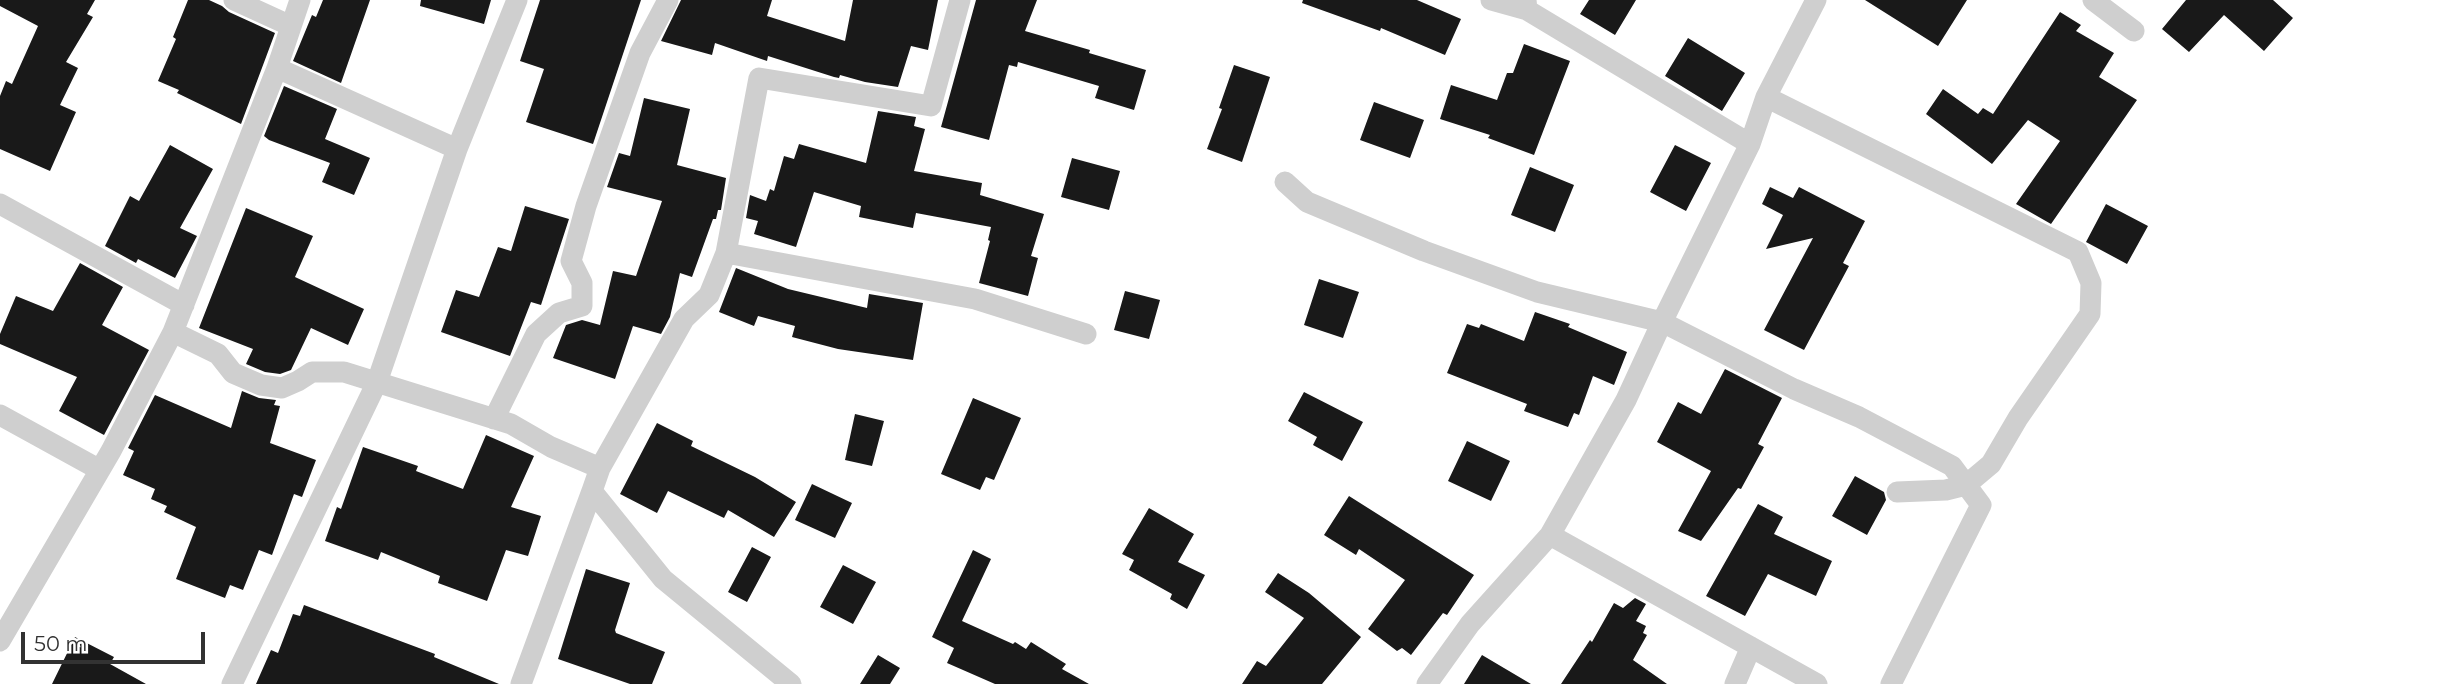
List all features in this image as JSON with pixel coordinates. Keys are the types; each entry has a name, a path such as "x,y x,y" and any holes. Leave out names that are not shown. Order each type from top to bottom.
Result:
{"street":[{"path":"234,0 291,26"},
{"path":"0,642 100,470 173,332 277,68 300,0"},
{"path":"232,684 377,382 457,149 517,0"},
{"path":"494,419 536,334 559,313 582,306 582,283 571,261 586,206 640,52 668,0"},
{"path":"521,684 600,468 684,320 709,295 726,253 759,78 931,106 960,0"},
{"path":"1491,0 1526,5 1750,144"},
{"path":"1427,684 1470,624 1550,535 1626,400 1750,144 1766,97 1816,0"},
{"path":"2093,0 2134,31"},
{"path":"277,68 457,149"},
{"path":"1766,97 2078,252 2091,284 2090,314 2018,418 1991,464 1966,485 1946,490 1897,492"},
{"path":"1285,182 1307,202 1424,251 1537,292 1662,322 1794,389 1859,417 1952,466 1981,505 1891,684"},
{"path":"0,204 184,305"},
{"path":"726,253 975,299 1086,334"},
{"path":"173,332 218,354 233,373 261,385 282,387 312,372 344,372 511,424 551,447 600,468"},
{"path":"0,415 100,470"},
{"path":"592,491 663,579 791,684"},
{"path":"1550,535 1817,684"},
{"path":"1735,684 1751,647"}],"building":[{"path":"0,0 95,0 87,14 93,17 66,62 78,68 60,105 76,112 50,171 0,149 0,96 6,81 12,84 38,26 0,6"},
{"path":"188,0 209,0 275,33 241,124 158,81 176,39 173,37"},
{"path":"323,0 370,0 341,83 293,61 312,15 316,17"},
{"path":"421,0 491,0 484,24 420,6"},
{"path":"540,0 641,0 593,144 526,122 544,69 520,61"},
{"path":"681,0 772,0 767,16 845,41 853,0 938,0 928,50 911,46 898,87 840,75 839,78 834,77 768,56 767,61 715,43 712,55 661,41"},
{"path":"976,0 1037,0 1025,31 1146,70 1134,110 1095,98 1099,86 1018,62 1017,67 1009,65 989,140 941,127"},
{"path":"1303,0 1417,0 1461,19 1445,55 1381,28 1380,31 1302,3"},
{"path":"1589,0 1636,0 1615,35 1580,14"},
{"path":"1865,0 1967,0 1938,46"},
{"path":"2186,0 2273,0 2293,18 2264,51 2224,15 2189,52 2162,29"},
{"path":"2060,12 2081,25 2076,31 2114,53 2099,77 2137,100 2051,224 2016,204 2060,141 2028,120 1992,164 1926,114 1943,89 1978,114 1983,108 1993,114"},
{"path":"1688,38 1745,73 1722,111 1665,76"},
{"path":"1524,44 1570,61 1534,155 1488,138 1490,135 1440,119 1451,85 1497,100 1507,73 1513,73"},
{"path":"1234,65 1270,77 1242,162 1207,149"},
{"path":"284,86 337,109 325,139 370,158 354,195 322,182 330,163 264,136"},
{"path":"644,98 690,109 677,165 726,178 721,210 718,210 716,219 713,219 692,277 680,273 670,317 661,334 633,326 615,379 553,358 566,325 582,320 600,325 613,271 636,276 662,201 607,187 619,153 630,156"},
{"path":"1374,102 1424,120 1410,158 1360,140"},
{"path":"878,111 916,117 914,126 925,129 914,171 982,183 980,195 1044,214 1031,256 1038,258 1028,296 979,283 991,227 916,213 913,228 859,217 861,206 814,192 796,247 754,234 758,221 746,218 750,195 766,201 770,189 774,191 784,156 794,159 799,144 866,163"},
{"path":"170,145 213,169 180,228 197,236 175,278 138,259 136,263 105,246 130,196 139,201"},
{"path":"1675,145 1711,163 1686,211 1650,192"},
{"path":"1072,158 1120,171 1109,210 1061,197"},
{"path":"1530,167 1574,185 1555,232 1511,215"},
{"path":"1770,187 1793,198 1799,187 1865,221 1843,263 1849,266 1804,350 1764,330 1813,238 1766,249 1783,215 1762,204"},
{"path":"2106,204 2148,226 2127,264 2086,242"},
{"path":"525,206 569,219 541,305 531,302 510,356 441,332 456,290 479,297 498,247 511,251"},
{"path":"246,208 313,236 295,277 364,309 348,345 311,328 291,370 280,374 265,372 246,364 253,349 199,328"},
{"path":"80,263 123,287 102,325 149,350 104,435 59,411 77,377 0,344 0,334 16,296 53,311"},
{"path":"736,268 788,289 867,308 869,294 923,303 913,360 838,349 792,337 795,326 758,316 754,326 719,312"},
{"path":"1319,279 1359,292 1343,338 1304,325"},
{"path":"1125,291 1160,300 1149,339 1114,330"},
{"path":"1535,312 1570,324 1568,327 1627,352 1614,385 1593,376 1579,415 1574,413 1568,427 1524,411 1527,404 1447,373 1467,324 1479,328 1481,324 1524,341"},
{"path":"1725,369 1782,398 1758,444 1764,447 1741,489 1738,488 1701,541 1678,531 1711,471 1657,442 1678,402 1701,414"},
{"path":"242,391 259,398 276,400 274,405 280,406 270,443 316,460 302,497 294,494 272,555 259,550 243,590 230,585 225,598 176,579 196,527 164,512 167,506 151,499 155,489 123,475 134,451 128,448 155,395 231,428"},
{"path":"1304,392 1363,422 1342,461 1313,445 1317,437 1288,421"},
{"path":"973,398 1021,418 994,480 986,477 980,490 941,474"},
{"path":"855,414 884,421 872,466 845,460"},
{"path":"657,423 693,441 691,446 755,477 796,502 774,537 728,510 724,518 668,491 657,513 620,494"},
{"path":"486,435 534,456 511,507 541,516 528,556 506,550 487,601 438,583 440,576 381,552 378,560 325,541 337,507 341,509 363,447 418,466 416,471 463,489"},
{"path":"1467,441 1510,461 1491,501 1448,481"},
{"path":"1855,476 1884,492 1886,500 1867,535 1832,516"},
{"path":"812,484 852,503 835,538 795,520"},
{"path":"1349,496 1474,575 1447,615 1443,613 1411,655 1402,648 1397,651 1368,629 1405,580 1359,549 1356,555 1324,535"},
{"path":"1758,504 1783,517 1774,534 1832,561 1816,596 1768,574 1745,616 1706,596"},
{"path":"1149,508 1194,534 1178,562 1205,575 1187,609 1170,599 1172,594 1129,570 1134,560 1122,554"},
{"path":"752,547 771,557 747,602 728,592"},
{"path":"973,550 991,559 962,621 1026,649 1031,642 1066,664 1062,669 1089,684 995,684 947,663 954,648 932,637"},
{"path":"843,565 876,582 853,624 820,607"},
{"path":"586,569 630,583 615,630 616,633 665,652 652,684 630,684 558,659"},
{"path":"1278,573 1309,593 1361,637 1322,684 1242,684 1257,661 1266,666 1304,618 1265,592"},
{"path":"1635,598 1646,604 1636,621 1646,626 1643,633 1647,635 1633,660 1667,684 1561,684 1590,640 1592,642 1614,603 1623,608"},
{"path":"304,605 435,654 434,657 499,684 256,684 271,650 278,653 293,614 300,616"},
{"path":"75,637 114,657 110,664 146,684 52,684"},
{"path":"878,655 900,668 890,684 860,684"},
{"path":"1482,655 1531,684 1464,684"}]}
